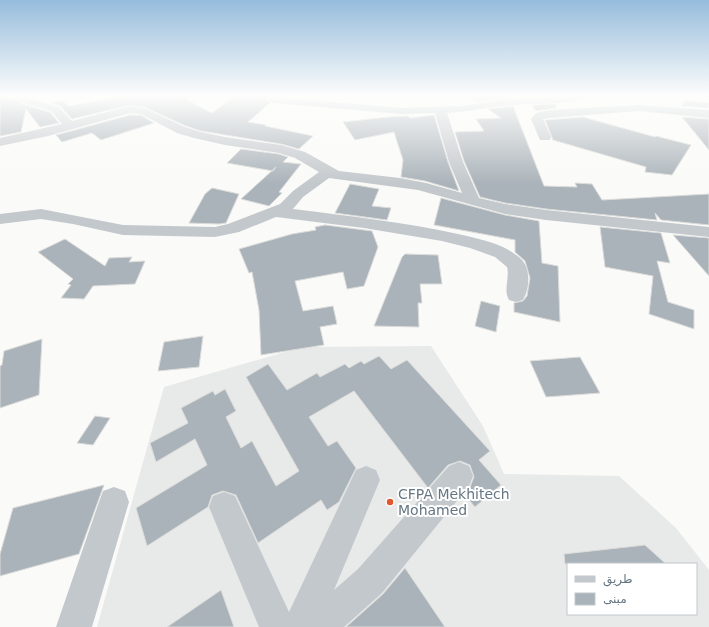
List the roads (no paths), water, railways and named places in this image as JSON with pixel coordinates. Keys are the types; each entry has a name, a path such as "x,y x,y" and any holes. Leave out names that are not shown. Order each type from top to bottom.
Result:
{"street":[{"path":"0,142 29,137 69,125"},
{"path":"172,125 181,130 224,141 281,149 300,155 335,175 400,182 421,186 505,209 546,215 709,232"},
{"path":"443,125 456,162 473,201"},
{"path":"540,125 545,137"},
{"path":"0,219 41,214 73,218 123,230 215,232 233,228 286,208 298,194 329,172"},
{"path":"276,212 407,229 474,243 505,254 515,262 519,272 516,295"},
{"path":"318,627 370,581 459,476"},
{"path":"300,627 366,480"},
{"path":"74,627 114,502"},
{"path":"224,507 277,627"}],"place":[{"name":"CFPA Mekhitech Mohamed","path":"390,502"}]}
